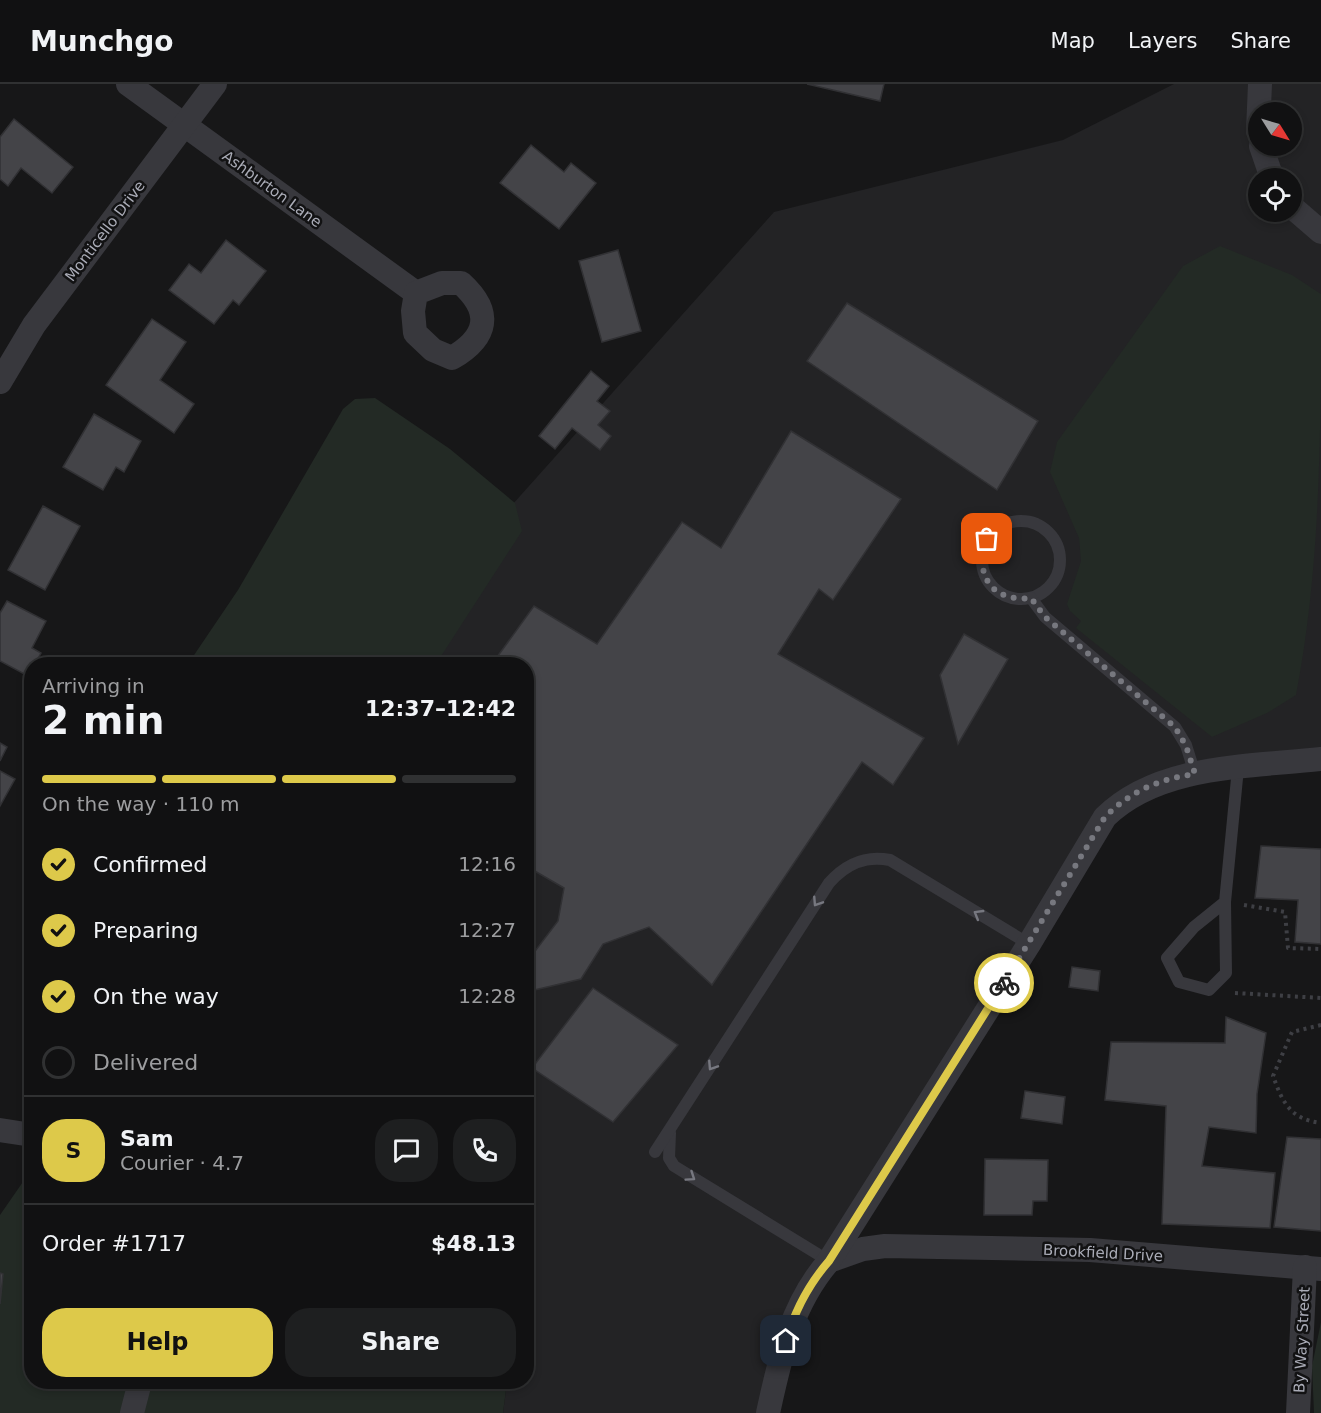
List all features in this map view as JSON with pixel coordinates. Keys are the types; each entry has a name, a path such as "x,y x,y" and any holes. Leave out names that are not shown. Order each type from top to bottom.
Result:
{"street":[{"name":"Ashburton Lane","path":"128,84 416,293"},
{"name":"Monticello Drive","path":"0,382 34,325 215,84"},
{"path":"1259,102 1260,84"},
{"path":"1302,216 1321,232"},
{"path":"768,1413 792,1322 812,1281 829,1261 1029,944 1105,817 1119,802 1138,790 1168,778 1321,759"},
{"path":"2,1130 24,1134"},
{"name":"Brookfield Drive","path":"829,1261 863,1249 885,1246 1090,1250 1313,1268"},
{"name":"By Way Street","path":"1298,1413 1313,1268"},
{"path":"132,1413 138,1389"}],"lane":[{"path":"1034,522 1045,528 1059,549 1058,574 1042,593 1031,598 1017,600 1004,597 989,583 981,565 982,551 987,539 996,529 1008,523 1034,522"},
{"path":"1031,598 1045,617 1175,727 1186,746 1195,774"},
{"path":"1225,902 1194,927 1167,958 1179,982 1209,990 1226,973 1225,902 1238,768"},
{"path":"655,1152 829,883 838,873 852,864 862,860 890,860 1029,944"},
{"path":"671,1129 669,1153 674,1166 768,1226 829,1261"}],"path":[{"path":"1225,902 1284,912 1288,948 1321,949"},
{"path":"1235,993 1321,998"},
{"path":"1321,1025 1292,1032 1273,1076 1283,1103 1305,1121 1321,1123"}],"shaded area":[{"path":"1174,84 1321,84 1321,759 1168,778 1119,802 829,1261 768,1413 503,1413 506,1389 534,1389 534,657 376,657 774,212 1063,140"},
{"path":"1220,246 1292,275 1321,294 1321,395 1315,547 1296,695 1267,713 1212,737 1076,628 1081,621 1070,611 1067,604 1081,561 1079,538 1050,472 1057,442 1183,266"},
{"path":"375,398 450,449 515,503 522,531 441,657 193,657 238,590 343,409 355,399"},
{"path":"24,1180 24,1389 506,1389 503,1413 0,1413 0,1215"},
{"path":"1321,1322 1321,1413 1314,1413 1312,1366"}],"building":[{"path":"807,84 884,84 880,101"},
{"path":"14,119 73,167 52,193 21,168 8,186 0,179 0,137"},
{"path":"531,145 564,172 571,163 596,183 559,229 500,183"},
{"path":"226,240 266,271 239,305 233,300 214,324 169,290 189,264 201,273"},
{"path":"618,250 641,331 602,342 579,261"},
{"path":"847,303 1038,421 997,490 807,361"},
{"path":"152,319 186,342 160,380 194,404 174,433 106,385"},
{"path":"591,371 609,386 597,401 610,411 598,425 611,436 600,450 572,428 555,449 539,436"},
{"path":"94,414 141,441 124,472 116,467 103,490 63,467"},
{"path":"791,431 901,499 833,600 819,589 778,654 924,738 893,785 862,762 712,985 649,927 603,944 581,979 534,990 534,952 558,921 564,888 534,871 534,657 497,657 534,606 597,644 682,522 721,548"},
{"path":"43,506 80,526 45,590 8,570"},
{"path":"7,601 46,621 32,648 41,653 39,657 24,657 24,674 0,661 0,613"},
{"path":"964,634 1008,659 958,744 940,675"},
{"path":"0,743 7,747 0,761"},
{"path":"0,771 15,779 0,806"},
{"path":"1261,846 1321,849 1321,944 1295,942 1298,900 1255,898"},
{"path":"1072,967 1100,971 1098,991 1069,987"},
{"path":"593,988 678,1045 613,1122 534,1069 534,1065"},
{"path":"1226,1017 1266,1033 1257,1094 1256,1133 1209,1127 1202,1166 1275,1173 1270,1228 1162,1224 1166,1106 1105,1100 1111,1042 1225,1043"},
{"path":"1025,1091 1065,1097 1062,1124 1021,1118"},
{"path":"1287,1137 1321,1139 1321,1231 1274,1227"},
{"path":"985,1159 1048,1160 1047,1201 1033,1201 1032,1215 984,1215"},
{"path":"0,1273 3,1274 0,1304"}],"way so far":[{"path":"987,539 982,551 981,565 993,589 1004,597 1017,600 1031,598 1045,617 1175,727 1181,734 1195,774 1168,778 1138,790 1119,802 1105,817 1089,839 1004,983"}],"route":[{"path":"786,1341 800,1303 812,1281 829,1261 1004,983"}]}
